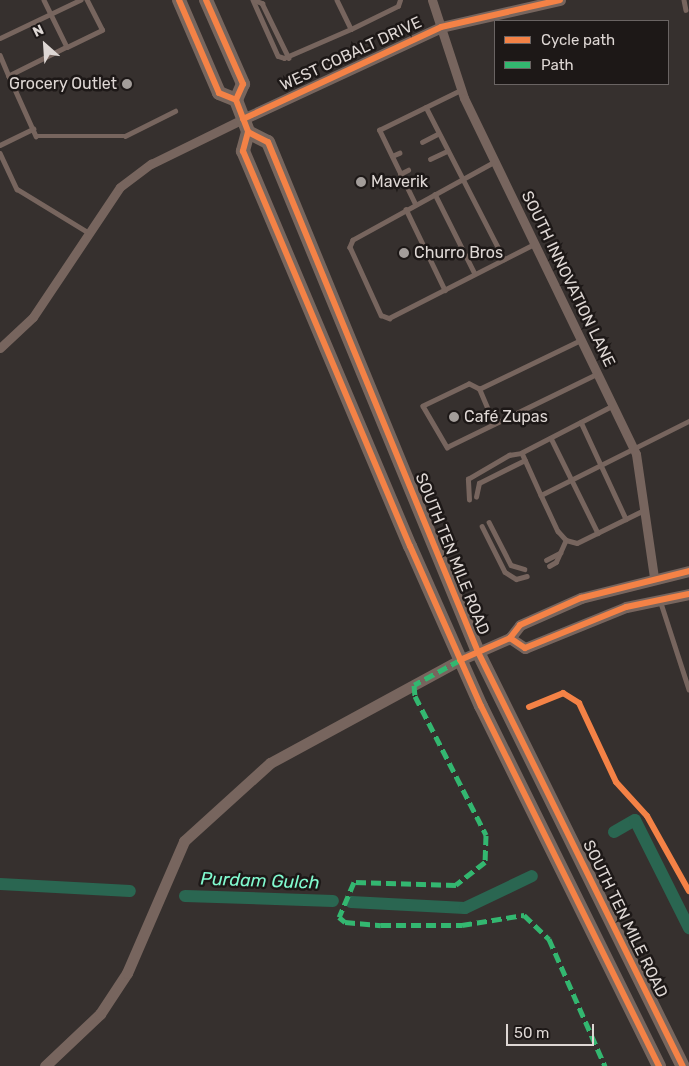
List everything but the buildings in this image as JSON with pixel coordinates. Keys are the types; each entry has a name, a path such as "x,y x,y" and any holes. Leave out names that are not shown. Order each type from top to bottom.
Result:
{"main road":[{"path":"180,0 219,92 236,100 243,84 206,0"},
{"name":"SOUTH TEN MILE ROAD","path":"236,100 246,126 243,151 460,660 659,1066"},
{"name":"SOUTH TEN MILE ROAD","path":"246,126 268,142 478,652 683,1066"}],"street":[{"name":"SOUTH INNOVATION LANE","path":"432,0 461,90 633,448 642,471 654,577"},
{"name":"WEST COBALT DRIVE","path":"0,348 33,317 86,231 120,187 143,170 246,126 441,27 560,0"},
{"path":"45,1066 100,1014 127,973 184,841 222,801 270,763 310,738 460,660 510,638 520,625 581,598 654,577 689,571"},
{"path":"510,638 525,648 585,621 660,599 689,594"}],"lane":[{"path":"44,0 67,47"},
{"path":"0,38 80,0"},
{"path":"9,76 102,30 87,0"},
{"path":"253,0 262,3 289,58"},
{"path":"253,0 278,56 289,58 398,6 400,0"},
{"path":"262,3 267,0"},
{"path":"337,0 351,29"},
{"path":"684,0 686,10"},
{"path":"0,55 36,136 126,136 175,111"},
{"path":"416,204 379,130 461,90"},
{"path":"426,107 438,134 504,259"},
{"path":"0,145 33,129"},
{"path":"422,142 438,134"},
{"path":"430,159 447,151"},
{"path":"0,153 17,189 86,231"},
{"path":"392,156 399,153"},
{"path":"495,162 364,231 350,247 381,315 389,318 534,243"},
{"path":"400,174 408,170"},
{"path":"436,194 475,274"},
{"path":"406,209 445,290"},
{"path":"479,389 581,340"},
{"path":"494,424 479,389 469,384 423,406 447,447 597,374"},
{"path":"469,500 468,479 500,459 522,452 613,406"},
{"path":"541,495 689,421"},
{"path":"581,422 626,519"},
{"path":"550,438 598,533"},
{"path":"522,452 541,495 566,540 577,543 646,510"},
{"path":"476,497 479,483 525,460"},
{"path":"489,522 511,565 524,569"},
{"path":"482,526 506,572 516,579 526,576"},
{"path":"549,566 560,553 566,540"},
{"path":"546,560 560,553"},
{"path":"660,599 689,689"}],"waterway":[{"name":"Purdam Gulch","path":"614,832 635,820 689,928"},
{"name":"Purdam Gulch","path":"351,902 465,908 532,876"},
{"name":"Purdam Gulch","path":"0,884 130,891"},
{"name":"Purdam Gulch","path":"185,896 333,901"}],"marked path":[{"path":"460,660 414,685 415,696 486,835 485,862 456,885 354,882 339,917 345,922 381,925 462,925 524,915 549,939 605,1066"}],"cycle path":[{"path":"179,0 219,93 236,100"},
{"path":"206,0 243,84 236,100 248,132 243,151 410,546 481,706 659,1066"},
{"path":"243,119 441,27 560,0"},
{"path":"248,132 268,142 478,652 683,1066"},
{"path":"460,660 510,638 520,625 581,598 689,571"},
{"path":"510,638 525,648 626,607 689,594"},
{"path":"529,707 563,693 579,703 616,782 647,816 689,891"}],"place":[{"name":"Grocery Outlet","path":"127,84"},
{"name":"Maverik","path":"361,182"},
{"name":"Churro Bros","path":"404,253"},
{"name":"Café Zupas","path":"454,417"}]}
